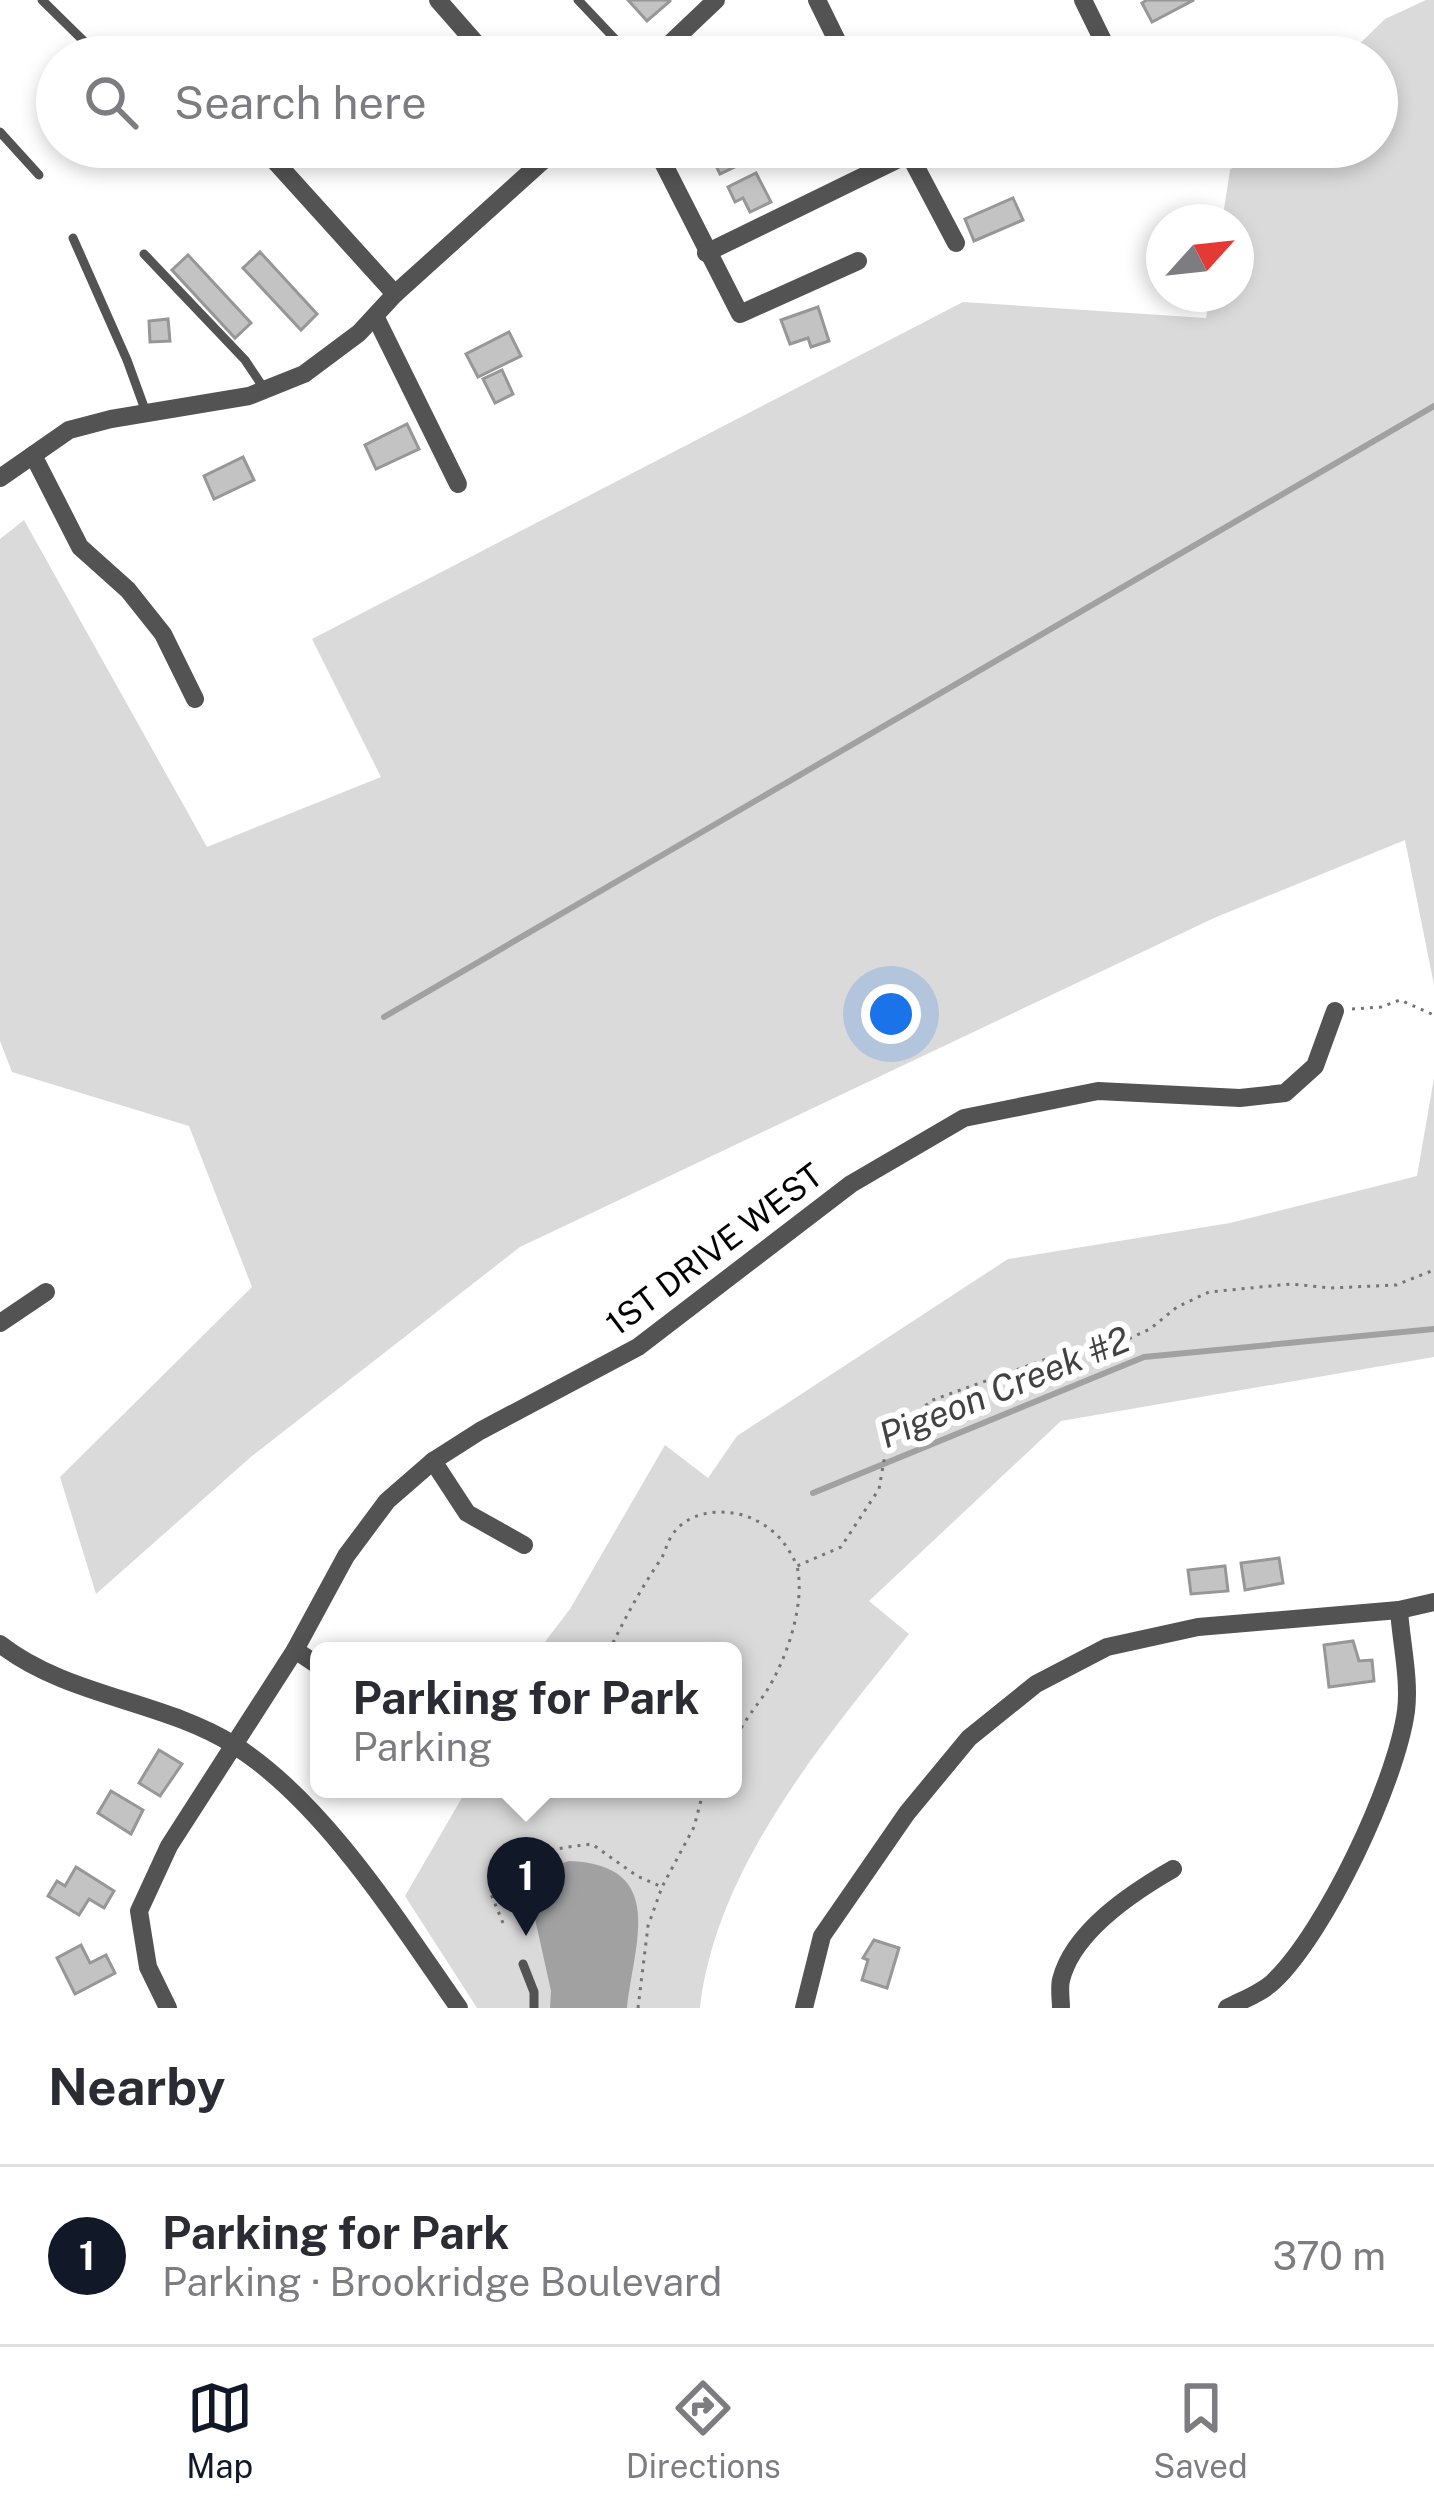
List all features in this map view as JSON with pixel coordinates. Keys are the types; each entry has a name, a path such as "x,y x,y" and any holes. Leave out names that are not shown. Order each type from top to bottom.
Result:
{"street":[{"path":"438,0 470,36"},
{"path":"678,36 716,0"},
{"path":"818,0 835,36"},
{"path":"1083,0 1101,36"},
{"path":"281,168 395,294"},
{"path":"0,478 69,430 265,390 304,374 359,333 395,294 535,168"},
{"path":"665,168 740,314 858,261"},
{"path":"706,253 880,168"},
{"path":"916,168 956,243"},
{"path":"375,316 458,484"},
{"path":"34,455 80,547 128,590 163,634 195,699"},
{"name":"1ST DRIVE WEST","path":"168,2008 148,1966 139,1911 169,1846 387,1501 434,1461 480,1431 638,1347 851,1184 964,1118 1098,1091 1240,1098 1286,1093 1315,1066 1335,1010"},
{"path":"0,1324 46,1292"},
{"path":"434,1461 467,1513 524,1545"},
{"path":"804,2008 821,1936 881,1850 969,1738 1036,1684 1107,1647 1198,1628 1399,1610 1434,1602"},
{"path":"1227,2008 1270,1985 1306,1946 1394,1766 1407,1707 1399,1610"},
{"path":"0,1644 76,1684 162,1713 233,1745 286,1788 333,1838 459,2008"},
{"path":"295,1650 310,1660"},
{"path":"1061,2008 1061,1979 1085,1937 1124,1897 1173,1869"}],"lane":[{"path":"42,0 79,36"},
{"path":"578,0 612,36"},
{"path":"0,132 39,175"},
{"path":"73,238 147,415"},
{"path":"144,254 245,360 265,390"},
{"path":"523,1964 534,1992 534,2008"}],"path":[{"path":"1335,1010 1381,1007 1400,1000 1434,1015"},
{"path":"797,1566 841,1547 879,1489 886,1449 930,1401 1063,1353 1119,1343 1150,1329 1191,1298 1209,1292 1291,1284 1331,1288 1396,1285 1434,1270"},
{"path":"614,1642 672,1534 699,1515 725,1510 759,1522 785,1541 797,1566 801,1595 794,1630 764,1695 742,1725"},
{"path":"638,2008 648,1926 662,1887 694,1827 702,1798"},
{"path":"503,1923 491,1894 497,1883 518,1861 557,1846 592,1844 637,1876 662,1887"}],"shaded area":[{"path":"1434,0 1434,985 1405,840 1214,918 520,1247 252,1456 96,1594 60,1477 252,1287 189,1126 12,1072 0,1041 0,539 24,520 207,847 381,777 312,639 963,302 1206,318 1207,312 1254,312 1254,204 1225,204 1230,170 1398,168 1398,36 1368,36 1385,19"},
{"path":"1434,1078 1434,1357 1061,1421 869,1601 909,1634 809,1762 750,1857 710,1956 700,2008 477,2008 405,1896 462,1798 742,1798 742,1642 545,1642 570,1609 665,1445 708,1478 737,1436 1008,1259 1230,1223 1417,1176"},
{"path":"569,1861 600,1866 621,1877 633,1892 638,1934 627,2008 550,2008 551,1991 528,1887 544,1869"}],"building":[{"path":"628,0 670,0 670,1 647,21"},
{"path":"1194,0 1152,22 1142,3"},
{"path":"756,173 771,202 750,212 743,198 735,202 728,187"},
{"path":"1013,198 1023,220 974,241 965,219"},
{"path":"260,252 317,314 301,330 243,268"},
{"path":"188,255 251,323 235,338 172,270"},
{"path":"818,307 829,341 811,347 808,338 790,344 781,320"},
{"path":"168,319 170,341 150,342 149,321"},
{"path":"509,332 521,356 478,377 466,354"},
{"path":"502,370 513,394 495,403 483,379"},
{"path":"407,424 419,449 376,469 365,445"},
{"path":"243,457 254,480 214,499 204,476"},
{"path":"1279,1558 1283,1583 1245,1590 1241,1563"},
{"path":"1225,1566 1228,1591 1191,1594 1188,1570"},
{"path":"1353,1641 1359,1661 1372,1660 1374,1681 1329,1687 1324,1645"},
{"path":"159,1750 182,1764 160,1796 139,1783"},
{"path":"111,1791 143,1810 131,1834 98,1813"},
{"path":"76,1867 114,1891 104,1908 89,1899 79,1915 48,1896 57,1881 65,1886"},
{"path":"874,1940 899,1948 887,1988 862,1980 868,1960 863,1958"},
{"path":"81,1945 90,1963 106,1955 115,1973 75,1994 57,1958"}],"waterway":[{"path":"384,1017 1434,406"},
{"name":"Pigeon Creek #2","path":"813,1493 1144,1357 1434,1329"}],"place":[{"name":"Parking for Park","path":"526,1936"}]}
